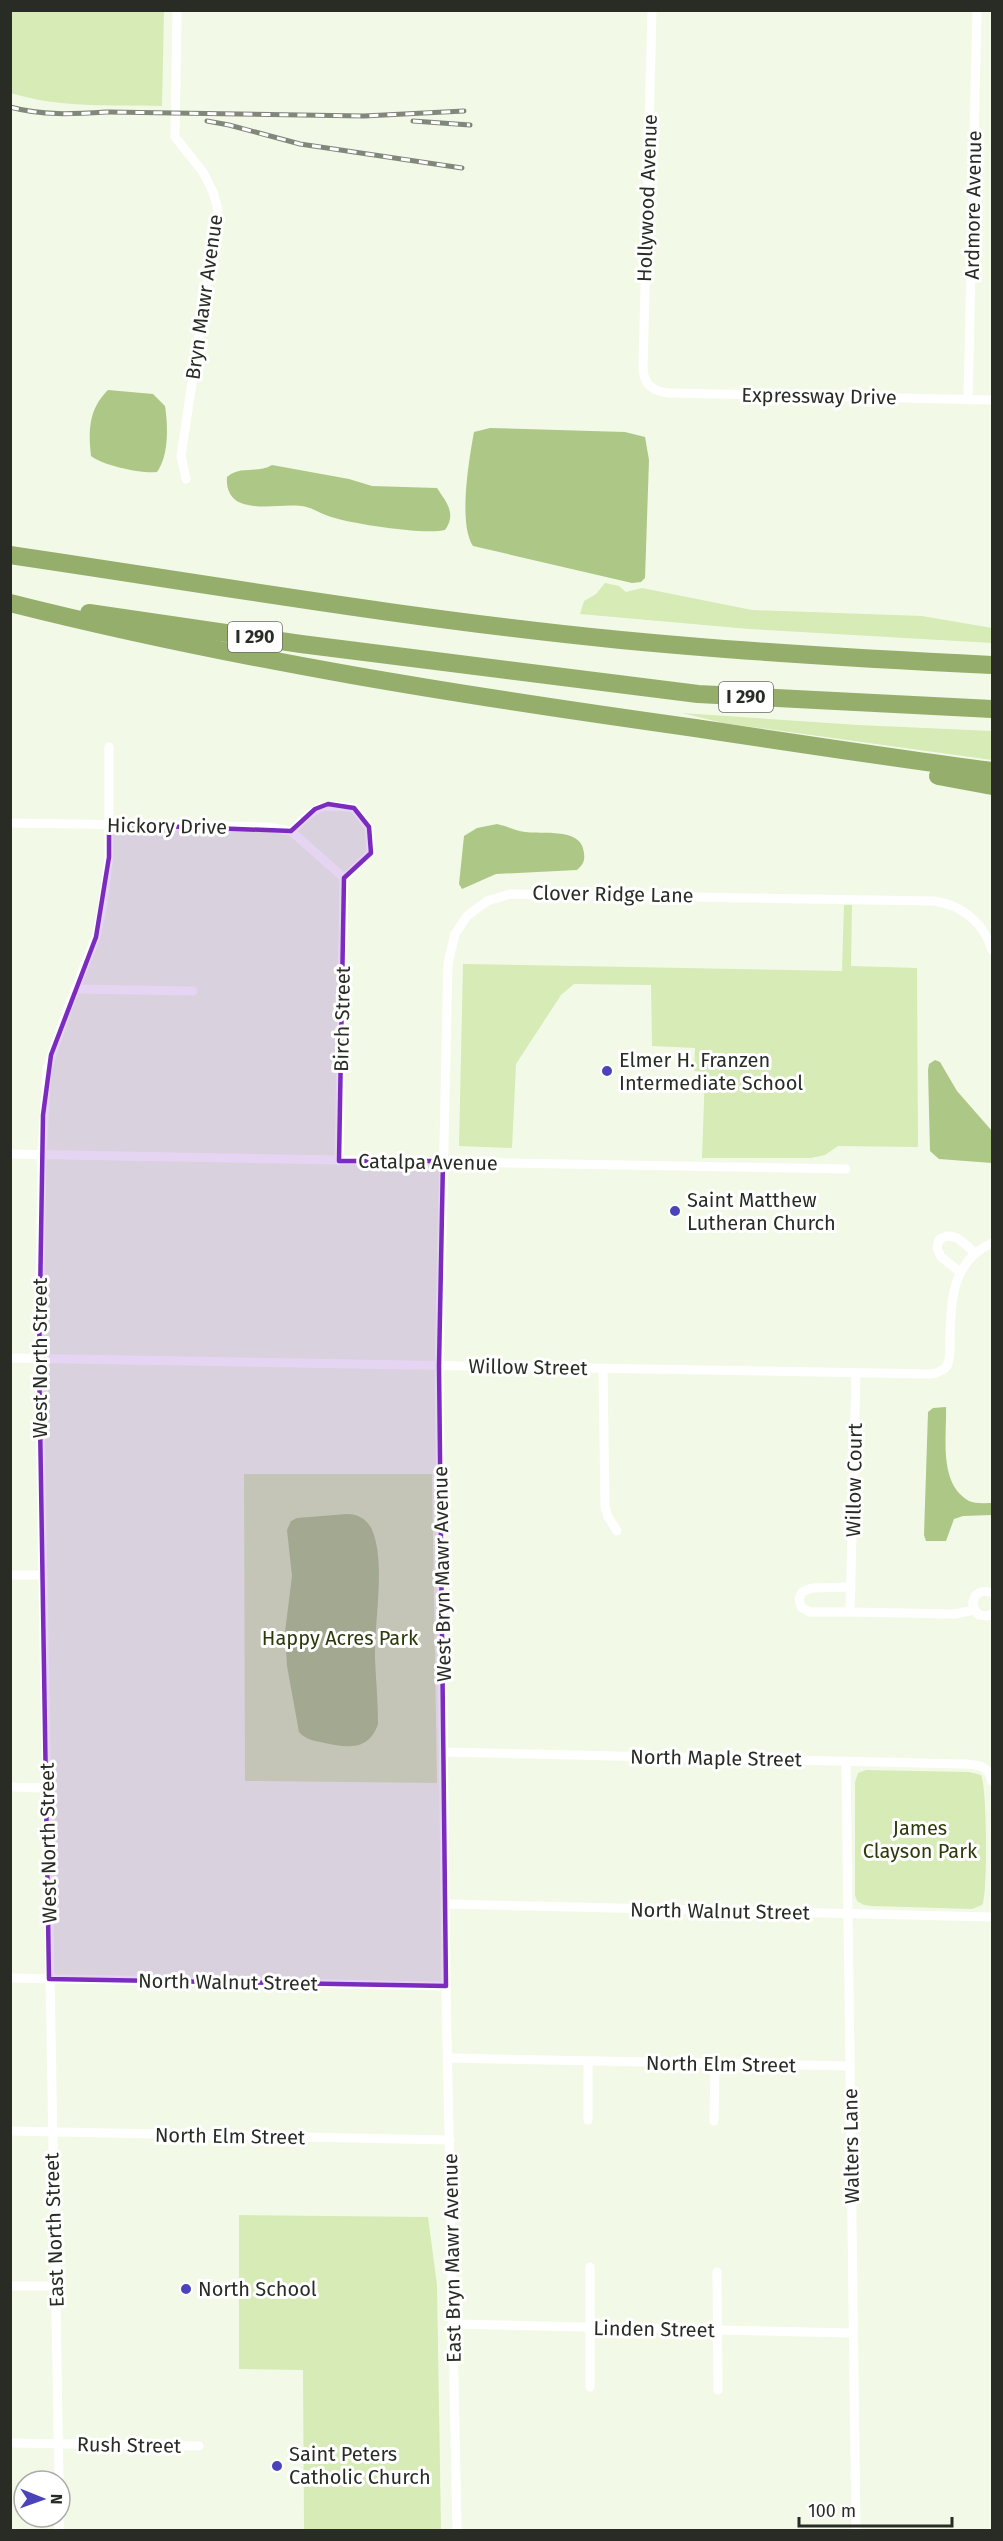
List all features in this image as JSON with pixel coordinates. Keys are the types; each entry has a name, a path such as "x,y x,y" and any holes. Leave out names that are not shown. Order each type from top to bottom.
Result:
{"highway":[{"name":"I 290","path":"10,555 396,613 596,637 753,652 946,663 993,663"},
{"name":"I 290","path":"10,602 301,644 698,694 993,710"},
{"path":"10,602 121,631 366,678 502,701 993,771"},
{"path":"773,740 812,754 993,786"}],"street":[{"name":"Bryn Mawr Avenue","path":"177,10 175,137 203,172 213,192 218,210 181,456 186,479"},
{"name":"Hollywood Avenue","path":"649,385 643,369 652,10"},
{"name":"Ardmore Avenue","path":"968,400 977,10"},
{"name":"Expressway Drive","path":"649,385 660,392 670,393 993,400"},
{"name":"West North Street","path":"49,1979 39,1359 42,1155 47,1069 96,937 102,909 109,857 109,747"},
{"path":"328,804 354,808 369,827 371,853 344,878 291,831 315,809 328,804"},
{"name":"Hickory Drive","path":"10,823 267,827 291,831"},
{"name":"Birch Street","path":"339,1161 344,878"},
{"name":"Clover Ridge Lane","path":"443,1161 449,954 456,930 462,922 474,910 494,898 522,893 934,901 963,911 976,922 990,936 993,951"},
{"path":"75,989 194,990"},
{"name":"Catalpa Avenue","path":"10,1154 846,1169"},
{"name":"West Bryn Mawr Avenue","path":"443,1161 439,1366 447,1904 446,1986"},
{"path":"960,1272 940,1257 937,1248 939,1240 946,1236 953,1236 975,1253"},
{"name":"Willow Street","path":"10,1358 931,1374 944,1369 950,1357 952,1292 960,1272 975,1253 993,1243"},
{"path":"603,1368 605,1507 617,1532"},
{"name":"Willow Court","path":"850,1612 856,1373"},
{"path":"10,1575 42,1575"},
{"path":"851,1587 809,1588 802,1592 799,1599 801,1607 807,1611 955,1614 974,1610"},
{"path":"993,1593 986,1590 976,1594 973,1602 974,1610 982,1616 993,1614"},
{"name":"North Maple Street","path":"445,1752 963,1764 987,1769 993,1781"},
{"name":"Walters Lane","path":"846,1761 856,2530"},
{"path":"10,1787 47,1788"},
{"name":"North Walnut Street","path":"447,1904 993,1917"},
{"name":"North Walnut Street","path":"10,1978 446,1986"},
{"name":"East North Street","path":"49,1979 59,2469"},
{"name":"East Bryn Mawr Avenue","path":"446,1986 457,2530"},
{"name":"North Elm Street","path":"449,2058 850,2066"},
{"path":"588,2062 588,2121"},
{"path":"714,2121 715,2064"},
{"name":"North Elm Street","path":"10,2131 450,2140"},
{"path":"590,2267 590,2387"},
{"path":"717,2272 718,2390"},
{"path":"10,2286 56,2286"},
{"name":"Linden Street","path":"454,2324 853,2333"},
{"name":"Rush Street","path":"10,2443 199,2446"}],"highlighted area":[{"path":"328,804 354,808 369,827 371,853 344,878 339,1161 443,1161 439,1366 446,1986 49,1979 39,1359 43,1115 51,1055 96,937 109,857 109,824 291,831 315,809"}],"green space":[{"path":"11,10 164,11 162,106 66,103 11,93"},
{"path":"605,583 619,586 626,592 642,588 752,610 922,616 992,628 992,643 749,629 580,614 584,601 596,594"},
{"path":"682,713 992,731 992,760 723,723"},
{"path":"844,905 852,905 851,966 917,968 918,1147 838,1146 825,1155 811,1158 702,1158 705,1072 694,1071 695,1048 652,1046 651,985 574,984 561,995 516,1064 512,1148 459,1146 463,964 842,971"},
{"name":"Happy Acres Park","path":"244,1474 432,1474 437,1783 245,1781"},
{"name":"James Clayson Park","path":"866,1770 969,1772 981,1775 985,1799 986,1841 982,1905 972,1909 872,1906 857,1901 855,1895 855,1782 858,1773"},
{"path":"239,2215 428,2217 437,2285 441,2530 304,2530 303,2370 239,2369"}],"shaded area":[{"path":"108,390 153,394 165,406 166,449 157,472 141,472 122,468 104,463 91,456 90,428 93,412"},
{"path":"490,428 625,432 645,437 649,460 645,578 641,582 632,583 473,546 466,523 465,507 470,458 474,432"},
{"path":"272,465 349,479 372,486 437,488 449,508 450,518 445,530 421,531 388,528 341,520 305,507 248,505 231,496 227,477 232,473"},
{"path":"497,824 520,831 558,833 576,838 584,853 583,863 577,870 496,874 462,889 459,884 464,836 477,828"},
{"path":"935,1060 940,1062 957,1091 992,1131 992,1163 939,1159 930,1151 928,1070 929,1064"},
{"path":"946,1407 946,1458 952,1483 969,1501 992,1503 992,1515 963,1516 954,1519 946,1541 926,1541 924,1535 928,1412 933,1408"},
{"path":"347,1514 361,1517 372,1530 379,1564 375,1644 378,1724 369,1739 349,1746 314,1741 299,1732 287,1666 285,1632 292,1576 287,1530 291,1521 297,1518"}],"railway":[{"path":"10,107 59,114 108,112 364,116 464,111"},
{"path":"207,121 300,144 462,168"},
{"path":"413,121 470,125"}],"place":[{"name":"Elmer H. Franzen Intermediate School","path":"607,1071"},
{"name":"Saint Matthew Lutheran Church","path":"675,1211"},
{"name":"North School","path":"186,2289"},
{"name":"Saint Peters Catholic Church","path":"277,2466"}]}
